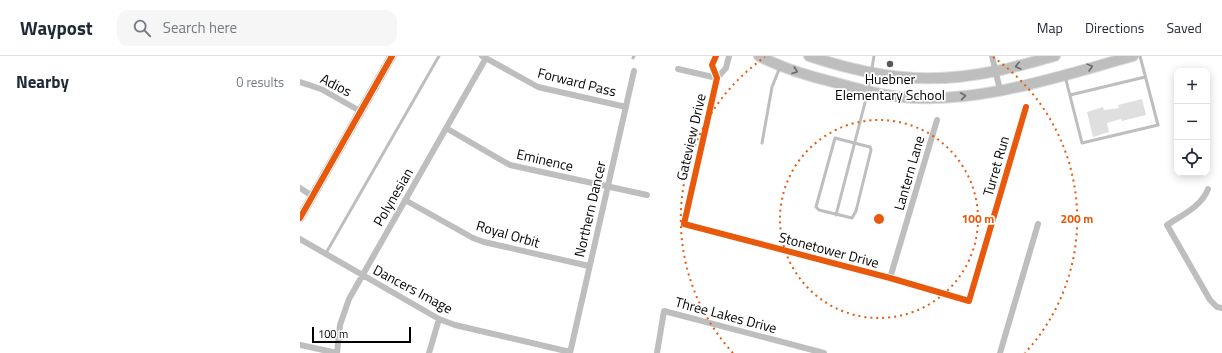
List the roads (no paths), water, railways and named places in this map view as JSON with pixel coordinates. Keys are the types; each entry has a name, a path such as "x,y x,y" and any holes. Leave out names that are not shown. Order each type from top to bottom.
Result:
{"main road":[{"path":"759,56 810,76 868,91 901,97 939,98 1000,90 1133,56"},
{"path":"810,56 840,65 872,72 902,77 938,78 996,71 1055,56"}],"street":[{"path":"300,218 392,56"},
{"name":"Gateview Drive","path":"716,56 712,65 717,78"},
{"name":"Gateview Drive","path":"684,224 717,78 726,68 729,56"},
{"path":"992,56 1000,90"},
{"name":"Forward Pass","path":"484,57 538,87 626,107"},
{"name":"Polynesian","path":"337,353 342,316 349,299 446,128 484,57"},
{"path":"678,68 717,78"},
{"name":"Northern Dancer","path":"570,353 634,71"},
{"name":"Adios","path":"300,82 321,89 360,111"},
{"name":"Turret Run","path":"969,301 1026,107"},
{"name":"Lantern Lane","path":"890,278 937,120"},
{"name":"Eminence","path":"446,128 510,165 647,196"},
{"path":"300,188 312,196"},
{"path":"1208,189 1206,195 1201,201 1168,225 1210,300 1217,307 1222,308"},
{"name":"Royal Orbit","path":"405,200 473,238 484,242 589,266"},
{"name":"Stonetower Drive","path":"684,224 890,278 969,301"},
{"path":"1000,353 1038,224"},
{"name":"Dancers Image","path":"300,239 439,318 455,325 570,353"},
{"name":"Three Lakes Drive","path":"657,353 664,311 805,351 824,353"},
{"path":"429,353 439,318"},
{"path":"300,345 337,353"}],"lane":[{"path":"326,253 439,56"},
{"path":"836,215 868,91 874,56"},
{"path":"1064,74 1082,143 1158,125 1140,56"},
{"path":"762,143 772,87 780,65"},
{"path":"1070,95 1146,77"},
{"path":"835,138 855,142 870,147 871,150 854,217 852,218 836,215 819,210 816,207 835,138"}],"place":[{"name":"Huebner Elementary School","path":"890,64"}]}
